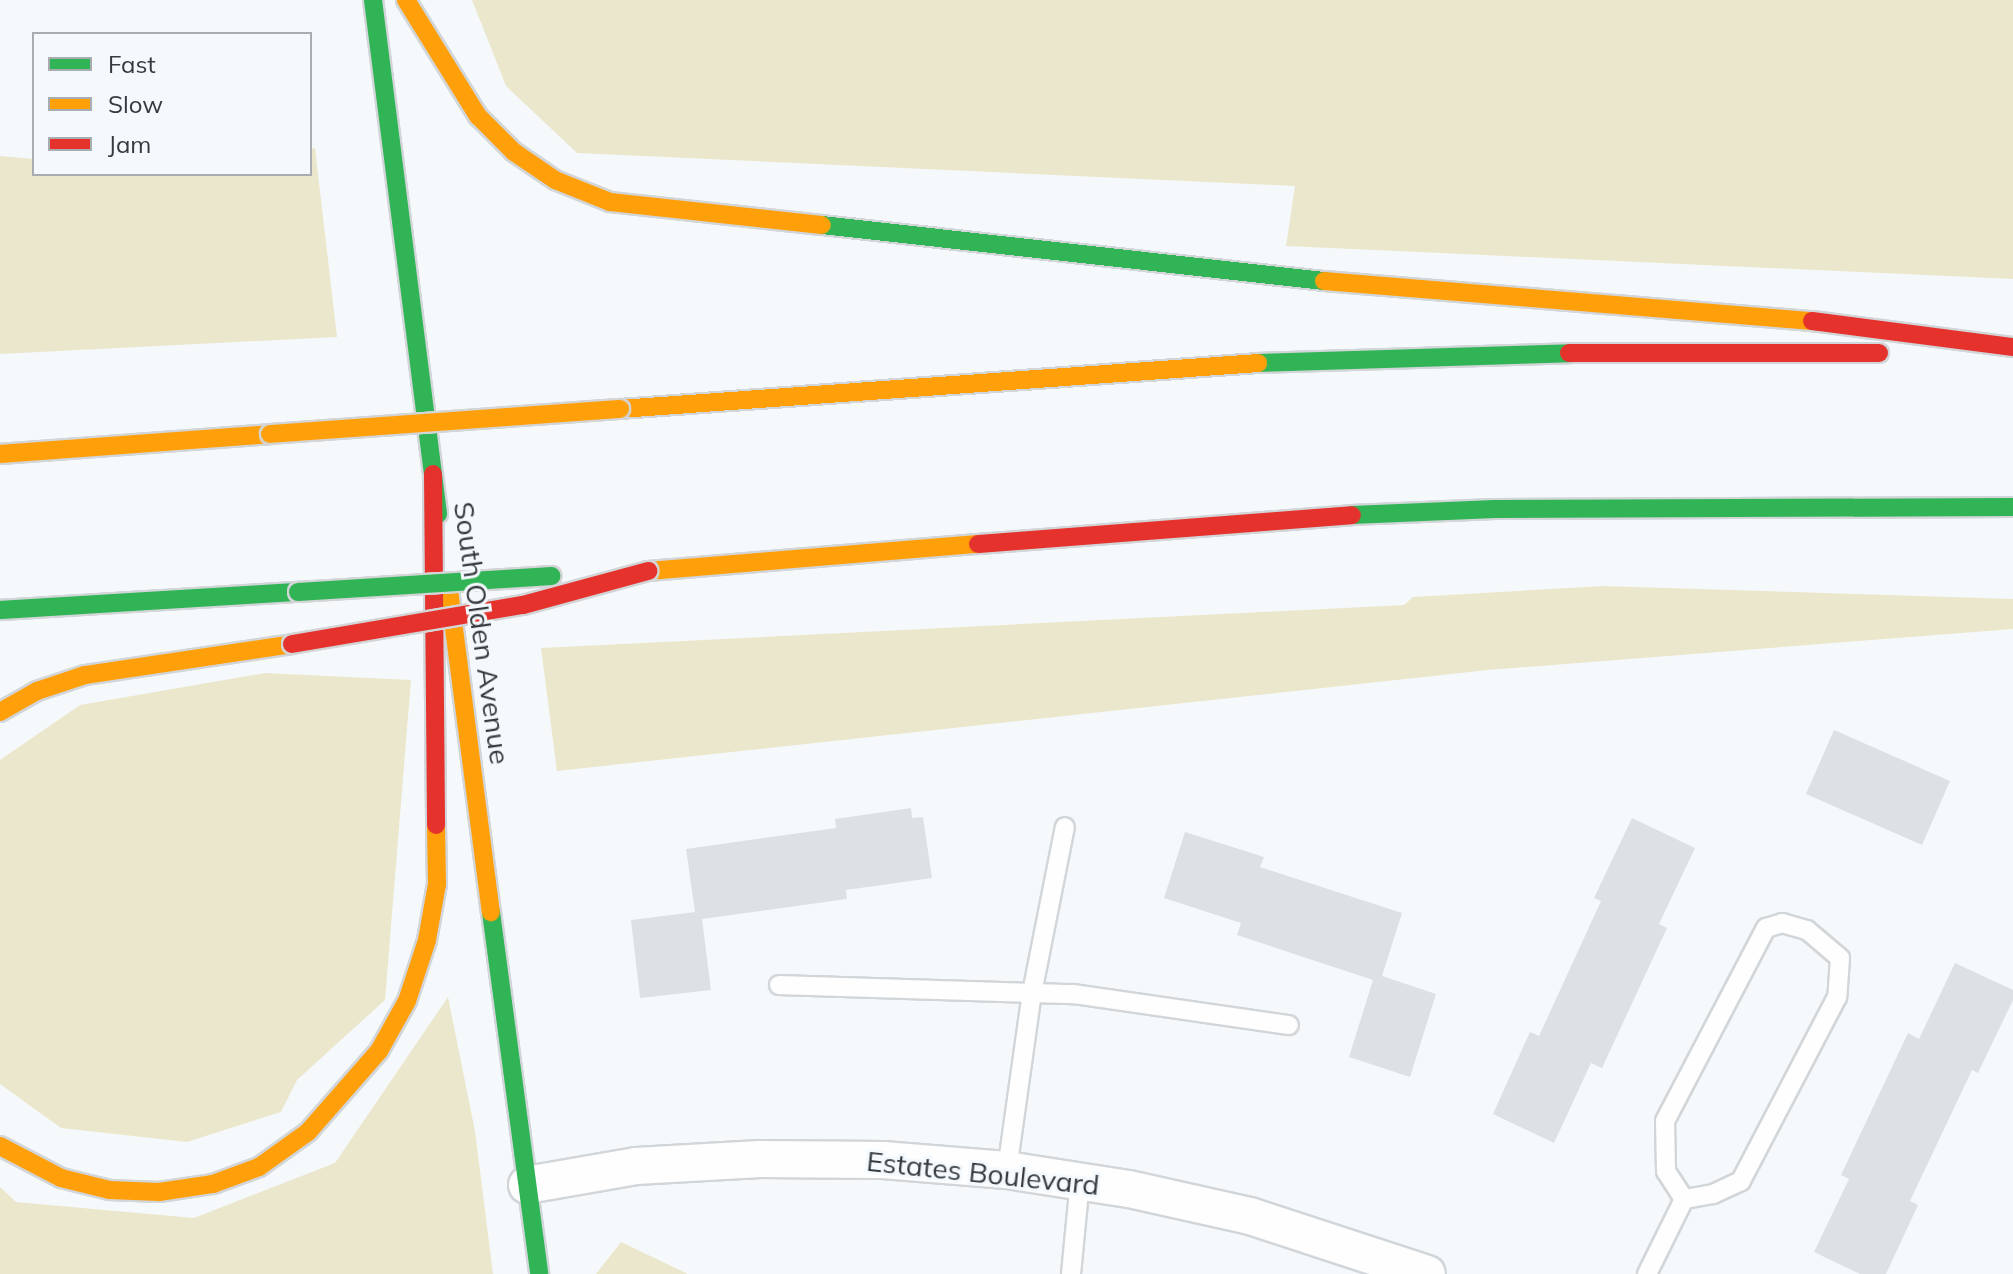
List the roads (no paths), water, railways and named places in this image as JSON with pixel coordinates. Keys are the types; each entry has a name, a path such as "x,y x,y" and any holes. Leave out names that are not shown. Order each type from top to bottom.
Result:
{"main road":[{"name":"South Olden Avenue","path":"373,0 539,1274"},
{"path":"406,0 478,116 514,152 555,180 610,202 1407,290 1723,310 2013,350"},
{"path":"0,454 1233,364 1540,353 2013,350"},
{"path":"0,1146 61,1178 109,1190 159,1192 213,1184 259,1167 308,1132 379,1051 407,1001 427,940 437,884 433,474"},
{"path":"0,610 648,571 1339,516 1495,509 2013,507"},
{"path":"0,712 37,691 85,675 523,605 648,571"}],"street":[{"name":"Estates Boulevard","path":"527,1185 636,1166 760,1159 883,1160 1007,1170 1080,1181 1250,1216 1427,1274"}],"lane":[{"path":"1007,1170 1032,993 1065,827"},
{"path":"1782,923 1807,930 1840,958 1837,997 1741,1181 1713,1194 1684,1199 1666,1171 1665,1121 1766,928 1782,923"},
{"path":"779,985 1032,993 1289,1025"},
{"path":"1071,1274 1080,1181"},
{"path":"1647,1274 1684,1199"}]}
